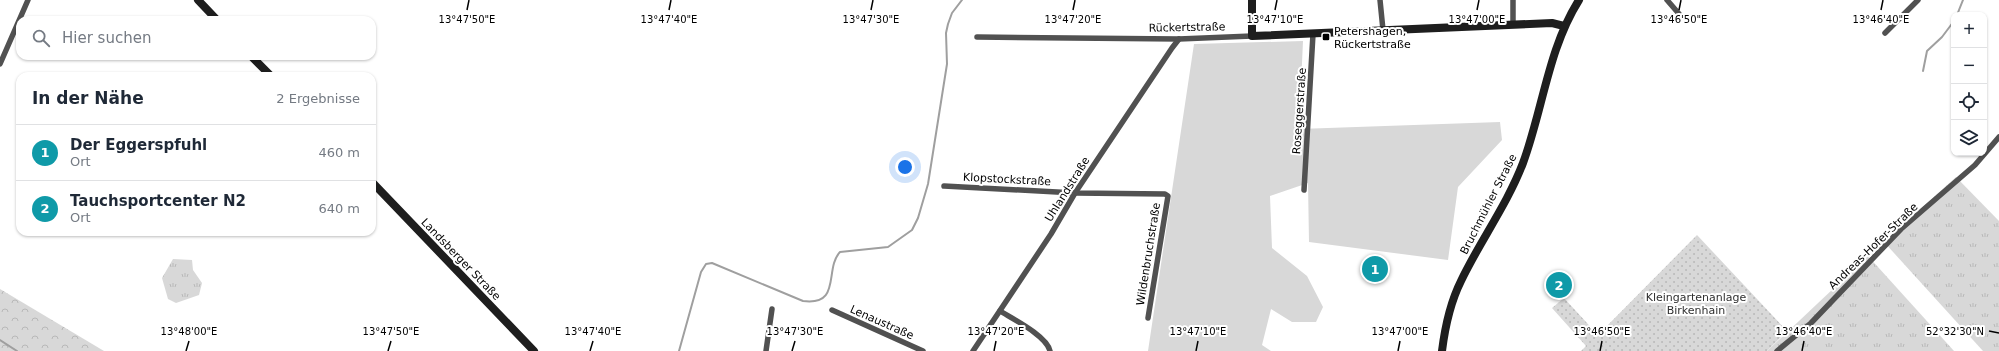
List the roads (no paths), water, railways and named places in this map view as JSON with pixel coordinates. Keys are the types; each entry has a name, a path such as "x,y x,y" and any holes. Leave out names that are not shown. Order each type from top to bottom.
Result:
{"street":[{"path":"21,16 28,0"},
{"path":"198,0 213,16"},
{"path":"1252,0 1252,36"},
{"path":"1380,0 1383,30"},
{"path":"1513,0 1513,25"},
{"name":"Bruchmühler Straße","path":"1442,351 1449,314 1460,282 1491,228 1522,164 1564,26 1579,0"},
{"path":"1667,0 1680,15"},
{"path":"1885,34 1918,0"},
{"name":"Rückertstraße","path":"977,37 1180,39 1552,23 1564,26"},
{"path":"0,64 16,27"},
{"name":"Roseggerstraße","path":"1304,190 1313,34"},
{"name":"Uhlandstraße","path":"973,351 1051,234 1075,193 1172,48 1180,39"},
{"path":"255,60 267,72"},
{"name":"Andreas-Hofer-Straße","path":"1777,351 1811,323 1890,240 1975,165 1999,137"},
{"name":"Landsberger Straße","path":"376,186 534,351"},
{"name":"Klopstockstraße","path":"944,186 1075,193 1165,194"},
{"name":"Wildenbruchstraße","path":"1148,318 1168,196 1165,194"},
{"path":"766,351 772,309"},
{"name":"Lenaustraße","path":"832,310 923,351"},
{"path":"1000,311 1040,337 1049,345 1050,351"}],"waterway":[{"path":"679,351 701,272 706,264 712,263 803,301 815,301 823,298 828,292 835,259 840,252 888,247 912,230 918,218 928,184 947,64 946,33 952,13 962,0"},
{"path":"1958,12 1963,0"},
{"path":"1923,71 1927,51 1942,37 1951,25"},
{"path":"0,340 17,351"}],"place":[{"name":"Petershagen, Rückertstraße","path":"1326,37"},
{"name":"Der Eggerspfuhl","path":"1375,269"},
{"name":"Tauchsportcenter N2","path":"1559,285"}],"park label":[{"name":"Kleingartenanlage Birkenhain","path":"1696,303"}]}
